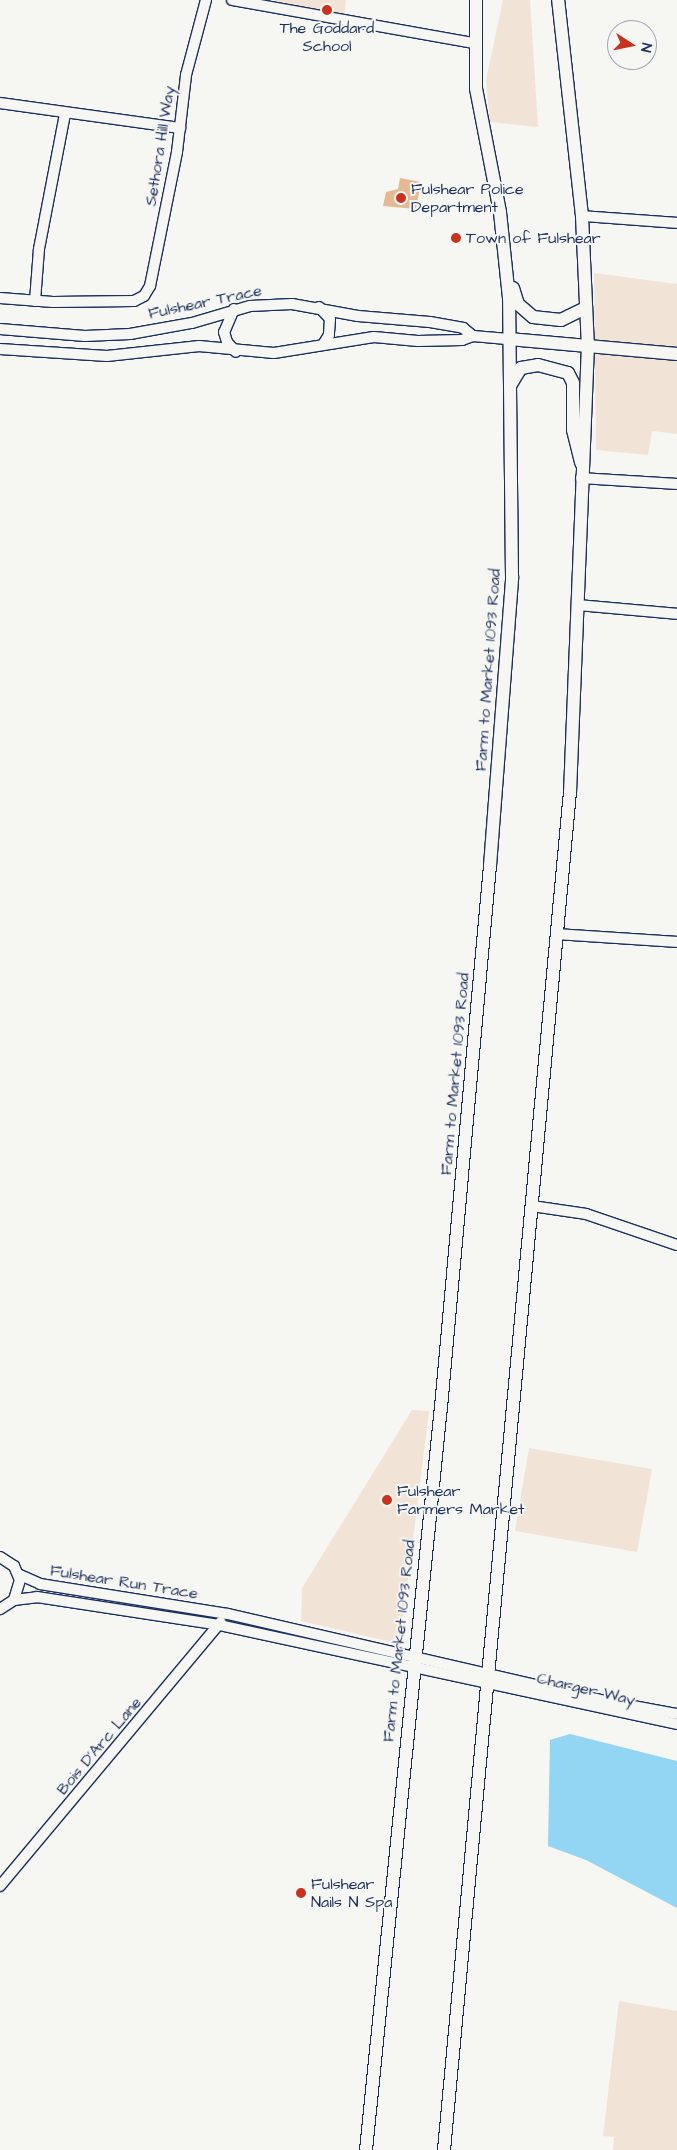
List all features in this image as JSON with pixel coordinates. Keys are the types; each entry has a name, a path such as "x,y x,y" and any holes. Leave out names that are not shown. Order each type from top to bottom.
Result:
{"main road":[{"name":"Farm to Market 1093 Road","path":"366,2150 413,1662 442,1396 505,690 512,577 510,386 506,264 476,88 473,43 476,0"},
{"path":"444,2150 570,793 581,471 587,440 588,348 582,216 558,0"},
{"path":"506,264 518,304 533,317 561,320 586,308"},
{"name":"Fulshear Trace","path":"509,339 588,348 677,354"},
{"path":"510,386 521,368 538,365 568,373 573,383 573,430 581,471"}],"street":[{"name":"Sethora Hill Way","path":"35,300 134,301 144,296 150,286 180,128 186,75 206,0"},
{"path":"232,0 473,43"},
{"path":"0,103 65,114 180,128"},
{"path":"0,298 35,300 39,250 65,114"},
{"path":"582,216 677,223"},
{"name":"Fulshear Trace","path":"0,329 85,336 130,334 192,323 234,309 264,304 319,307 358,316 430,322 463,328 473,336"},
{"path":"319,307 330,319 329,335 324,343"},
{"path":"234,309 224,332 227,342 237,352"},
{"name":"Fulshear Trace","path":"0,349 107,356 187,346 274,354 324,343 374,337 462,340 473,336 509,339"},
{"path":"581,471 677,484"},
{"path":"577,605 677,614"},
{"path":"557,934 677,942"},
{"path":"532,1206 586,1214 677,1245"},
{"name":"Fulshear Run Trace","path":"0,1558 18,1574 40,1584 228,1614"},
{"path":"0,1609 14,1600 20,1587 18,1574"},
{"name":"Fulshear Run Trace","path":"14,1600 37,1597 219,1625"},
{"path":"228,1614 413,1662"},
{"name":"Bois D'Arc Lane","path":"0,1886 228,1614"},
{"path":"219,1625 489,1678"},
{"name":"Charger Way","path":"489,1678 677,1714"},
{"name":"Charger Way","path":"489,1678 677,1724"}],"shaded area":[{"name":"The Goddard School","path":"273,0 346,0 344,17"},
{"path":"503,0 530,0 538,127 490,122 486,80"},
{"path":"594,273 677,284 677,434 652,431 648,455 596,450"},
{"name":"Fulshear Farmers Market","path":"412,1410 429,1411 400,1644 301,1621 302,1588"},
{"path":"529,1448 652,1469 637,1552 515,1531"},
{"path":"619,2001 677,2011 677,2150 613,2150 614,2137 603,2136"}],"water":[{"path":"570,1734 677,1761 677,1908 586,1860 548,1846 550,1740"}],"building":[{"name":"Fulshear Police Department","path":"400,178 421,182 416,209 383,206 386,192 398,189"}],"place":[{"name":"The Goddard School","path":"327,10"},
{"name":"Fulshear Police Department","path":"401,198"},
{"name":"Town of Fulshear","path":"456,238"},
{"name":"Fulshear Farmers Market","path":"387,1500"},
{"name":"Fulshear Nails N Spa","path":"301,1893"}]}
